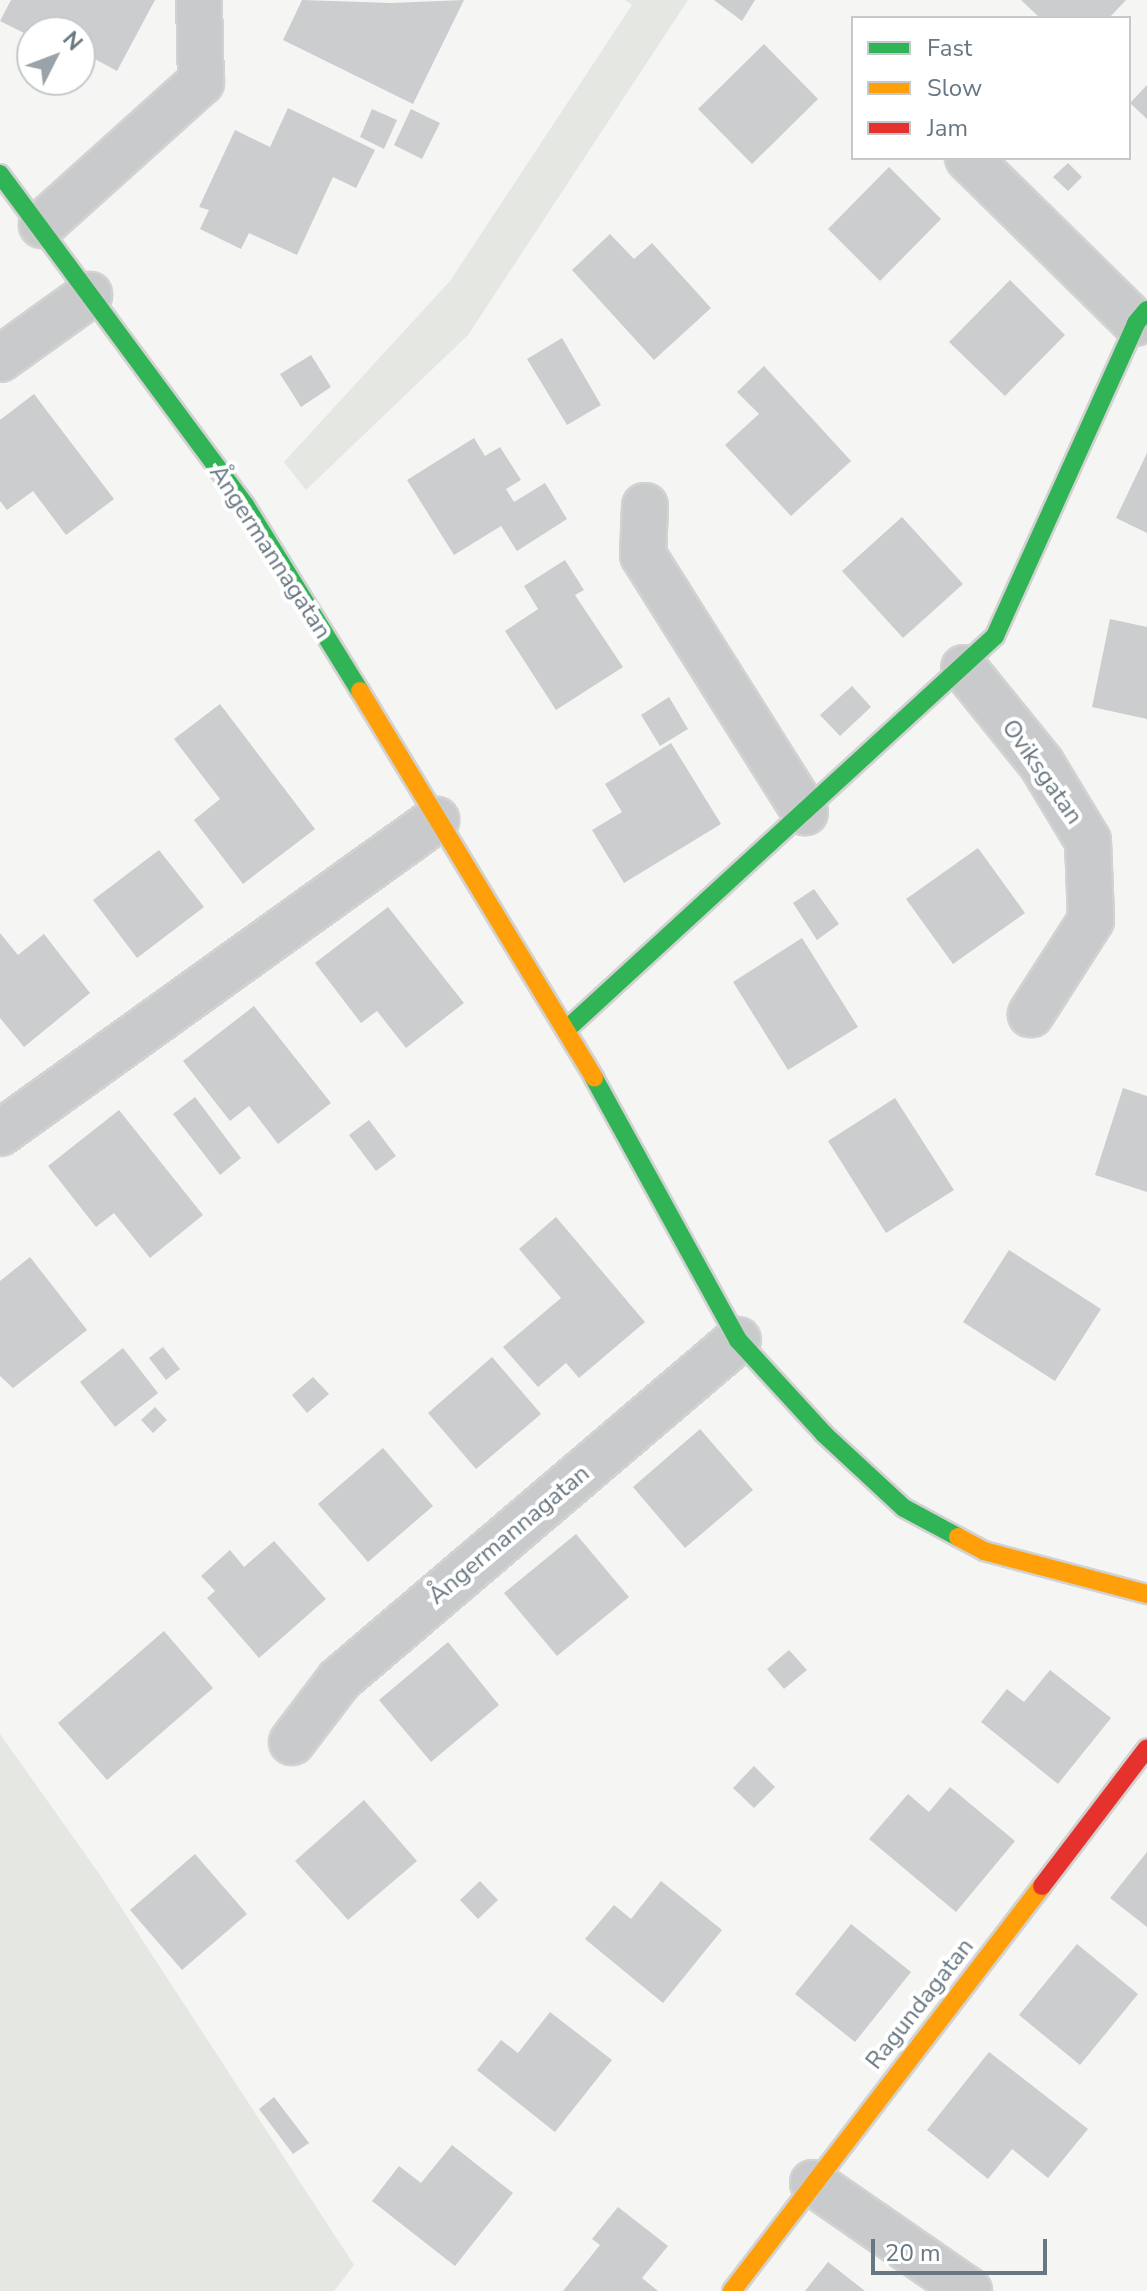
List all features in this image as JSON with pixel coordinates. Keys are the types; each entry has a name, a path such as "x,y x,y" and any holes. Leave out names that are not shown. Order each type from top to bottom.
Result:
{"street":[{"path":"42,225 201,82 199,0"},
{"path":"567,1029 964,668 995,636 1141,317 970,160"},
{"name":"Ångermannagatan","path":"0,174 42,225 89,295 245,505 567,1029 738,1340 824,1434 904,1508 984,1551 1147,1594"},
{"path":"0,359 89,295"},
{"path":"645,506 643,555 805,812"},
{"name":"Oviksgatan","path":"964,668 1041,763 1088,841 1091,920 1031,1014"},
{"path":"0,1133 436,820"},
{"name":"Ångermannagatan","path":"292,1742 339,1680 738,1340"},
{"name":"Ragundagatan","path":"732,2291 1147,1748"},
{"path":"813,2183 969,2291"}],"shaded area":[{"path":"625,0 688,0 468,335 306,490 284,462 450,281 632,5"},
{"path":"0,1734 100,1875 354,2265 334,2291 0,2291"}],"building":[{"path":"11,0 155,0 117,71 96,60 96,16 16,16 16,29 0,21"},
{"path":"302,0 391,3 464,0 413,104 283,40"},
{"path":"714,0 755,0 742,21"},
{"path":"1021,0 1126,0 1111,16 1038,16"},
{"path":"764,44 818,99 752,164 698,109"},
{"path":"1147,85 1147,119 1131,104"},
{"path":"288,108 375,150 356,188 333,177 297,255 249,233 241,249 200,229 209,210 199,207 235,130 270,147"},
{"path":"372,109 397,120 384,149 360,137"},
{"path":"411,109 440,123 422,159 394,145"},
{"path":"1068,163 1082,177 1068,191 1053,177"},
{"path":"889,167 941,219 880,281 828,229"},
{"path":"610,234 634,259 652,243 711,308 654,360 572,270"},
{"path":"1010,280 1065,335 1005,396 949,342"},
{"path":"562,338 601,405 567,425 527,359"},
{"path":"311,355 331,387 301,407 280,374"},
{"path":"764,366 851,461 791,516 725,445 759,414 737,392"},
{"path":"34,394 114,499 66,535 33,491 7,510 0,501 0,420"},
{"path":"474,438 485,456 500,447 521,480 506,489 514,502 545,483 567,519 517,551 501,526 454,555 407,480"},
{"path":"1147,453 1147,533 1116,518"},
{"path":"902,517 963,584 903,638 842,571"},
{"path":"565,560 584,590 575,595 623,667 556,710 505,631 538,609 524,586"},
{"path":"1110,619 1147,627 1147,719 1092,707"},
{"path":"852,686 871,707 840,736 820,715"},
{"path":"669,697 688,729 660,746 641,715"},
{"path":"220,704 315,829 243,884 194,820 220,799 174,739"},
{"path":"671,743 721,824 624,883 592,830 622,812 605,784"},
{"path":"978,848 1025,913 953,964 906,899"},
{"path":"159,850 204,907 137,958 93,900"},
{"path":"814,889 839,924 817,940 793,903"},
{"path":"388,907 464,1003 406,1048 377,1011 361,1023 315,963"},
{"path":"0,933 18,955 44,934 90,993 24,1047 0,1018"},
{"path":"802,938 858,1027 788,1070 733,982"},
{"path":"254,1006 331,1103 278,1144 249,1106 230,1121 183,1061"},
{"path":"1123,1088 1147,1096 1147,1192 1095,1175"},
{"path":"195,1097 241,1158 220,1175 173,1114"},
{"path":"895,1098 954,1190 886,1233 828,1141"},
{"path":"119,1110 203,1215 150,1258 114,1213 96,1227 48,1166"},
{"path":"369,1120 396,1156 376,1171 349,1135"},
{"path":"556,1217 645,1322 579,1378 566,1363 538,1387 503,1347 561,1298 519,1249"},
{"path":"1009,1250 1101,1309 1055,1381 963,1322"},
{"path":"30,1257 87,1330 13,1388 0,1376 0,1281"},
{"path":"163,1347 180,1369 166,1380 149,1358"},
{"path":"123,1348 158,1393 115,1427 80,1382"},
{"path":"492,1357 541,1414 476,1469 428,1413"},
{"path":"313,1377 329,1394 307,1413 292,1395"},
{"path":"155,1407 167,1420 153,1433 141,1420"},
{"path":"700,1429 753,1490 685,1548 633,1487"},
{"path":"383,1448 433,1506 368,1562 318,1504"},
{"path":"576,1534 629,1597 557,1656 504,1593"},
{"path":"274,1541 326,1599 259,1658 207,1598 215,1591 201,1576 230,1550 244,1567"},
{"path":"164,1631 213,1688 107,1780 58,1723"},
{"path":"448,1642 499,1705 431,1762 379,1700"},
{"path":"789,1650 807,1670 784,1689 767,1669"},
{"path":"1050,1670 1111,1718 1058,1784 981,1722 1007,1689 1024,1702"},
{"path":"754,1766 775,1787 754,1808 733,1788"},
{"path":"950,1787 1015,1841 956,1912 869,1839 908,1794 929,1812"},
{"path":"364,1800 417,1861 348,1920 295,1861"},
{"path":"1147,1852 1147,1927 1110,1898"},
{"path":"195,1854 247,1914 182,1970 130,1910"},
{"path":"480,1881 498,1900 478,1919 460,1900"},
{"path":"661,1881 722,1930 663,2003 585,1939 614,1905 631,1919"},
{"path":"851,1924 911,1972 855,2042 795,1994"},
{"path":"1077,1944 1138,1994 1080,2065 1019,2015"},
{"path":"550,2012 612,2060 555,2132 477,2070 501,2040 518,2053"},
{"path":"989,2052 1088,2129 1048,2178 1012,2149 988,2179 927,2130"},
{"path":"274,2097 309,2143 293,2154 259,2109"},
{"path":"452,2145 513,2193 455,2266 372,2201 399,2166 421,2183"},
{"path":"618,2207 668,2246 642,2278 658,2291 563,2291 600,2245 592,2239"},
{"path":"828,2262 865,2291 805,2291"}],"traffic: fast":[{"path":"0,174 245,505 360,691"},
{"path":"567,1029 995,636 1136,323 1147,310"},
{"path":"594,1078 738,1340 824,1434 904,1508 958,1537"}],"traffic: slow":[{"path":"360,691 594,1078"},
{"path":"958,1537 984,1551 1147,1594"},
{"path":"732,2291 1042,1886"}],"traffic: jam":[{"path":"1042,1886 1147,1748"}]}
